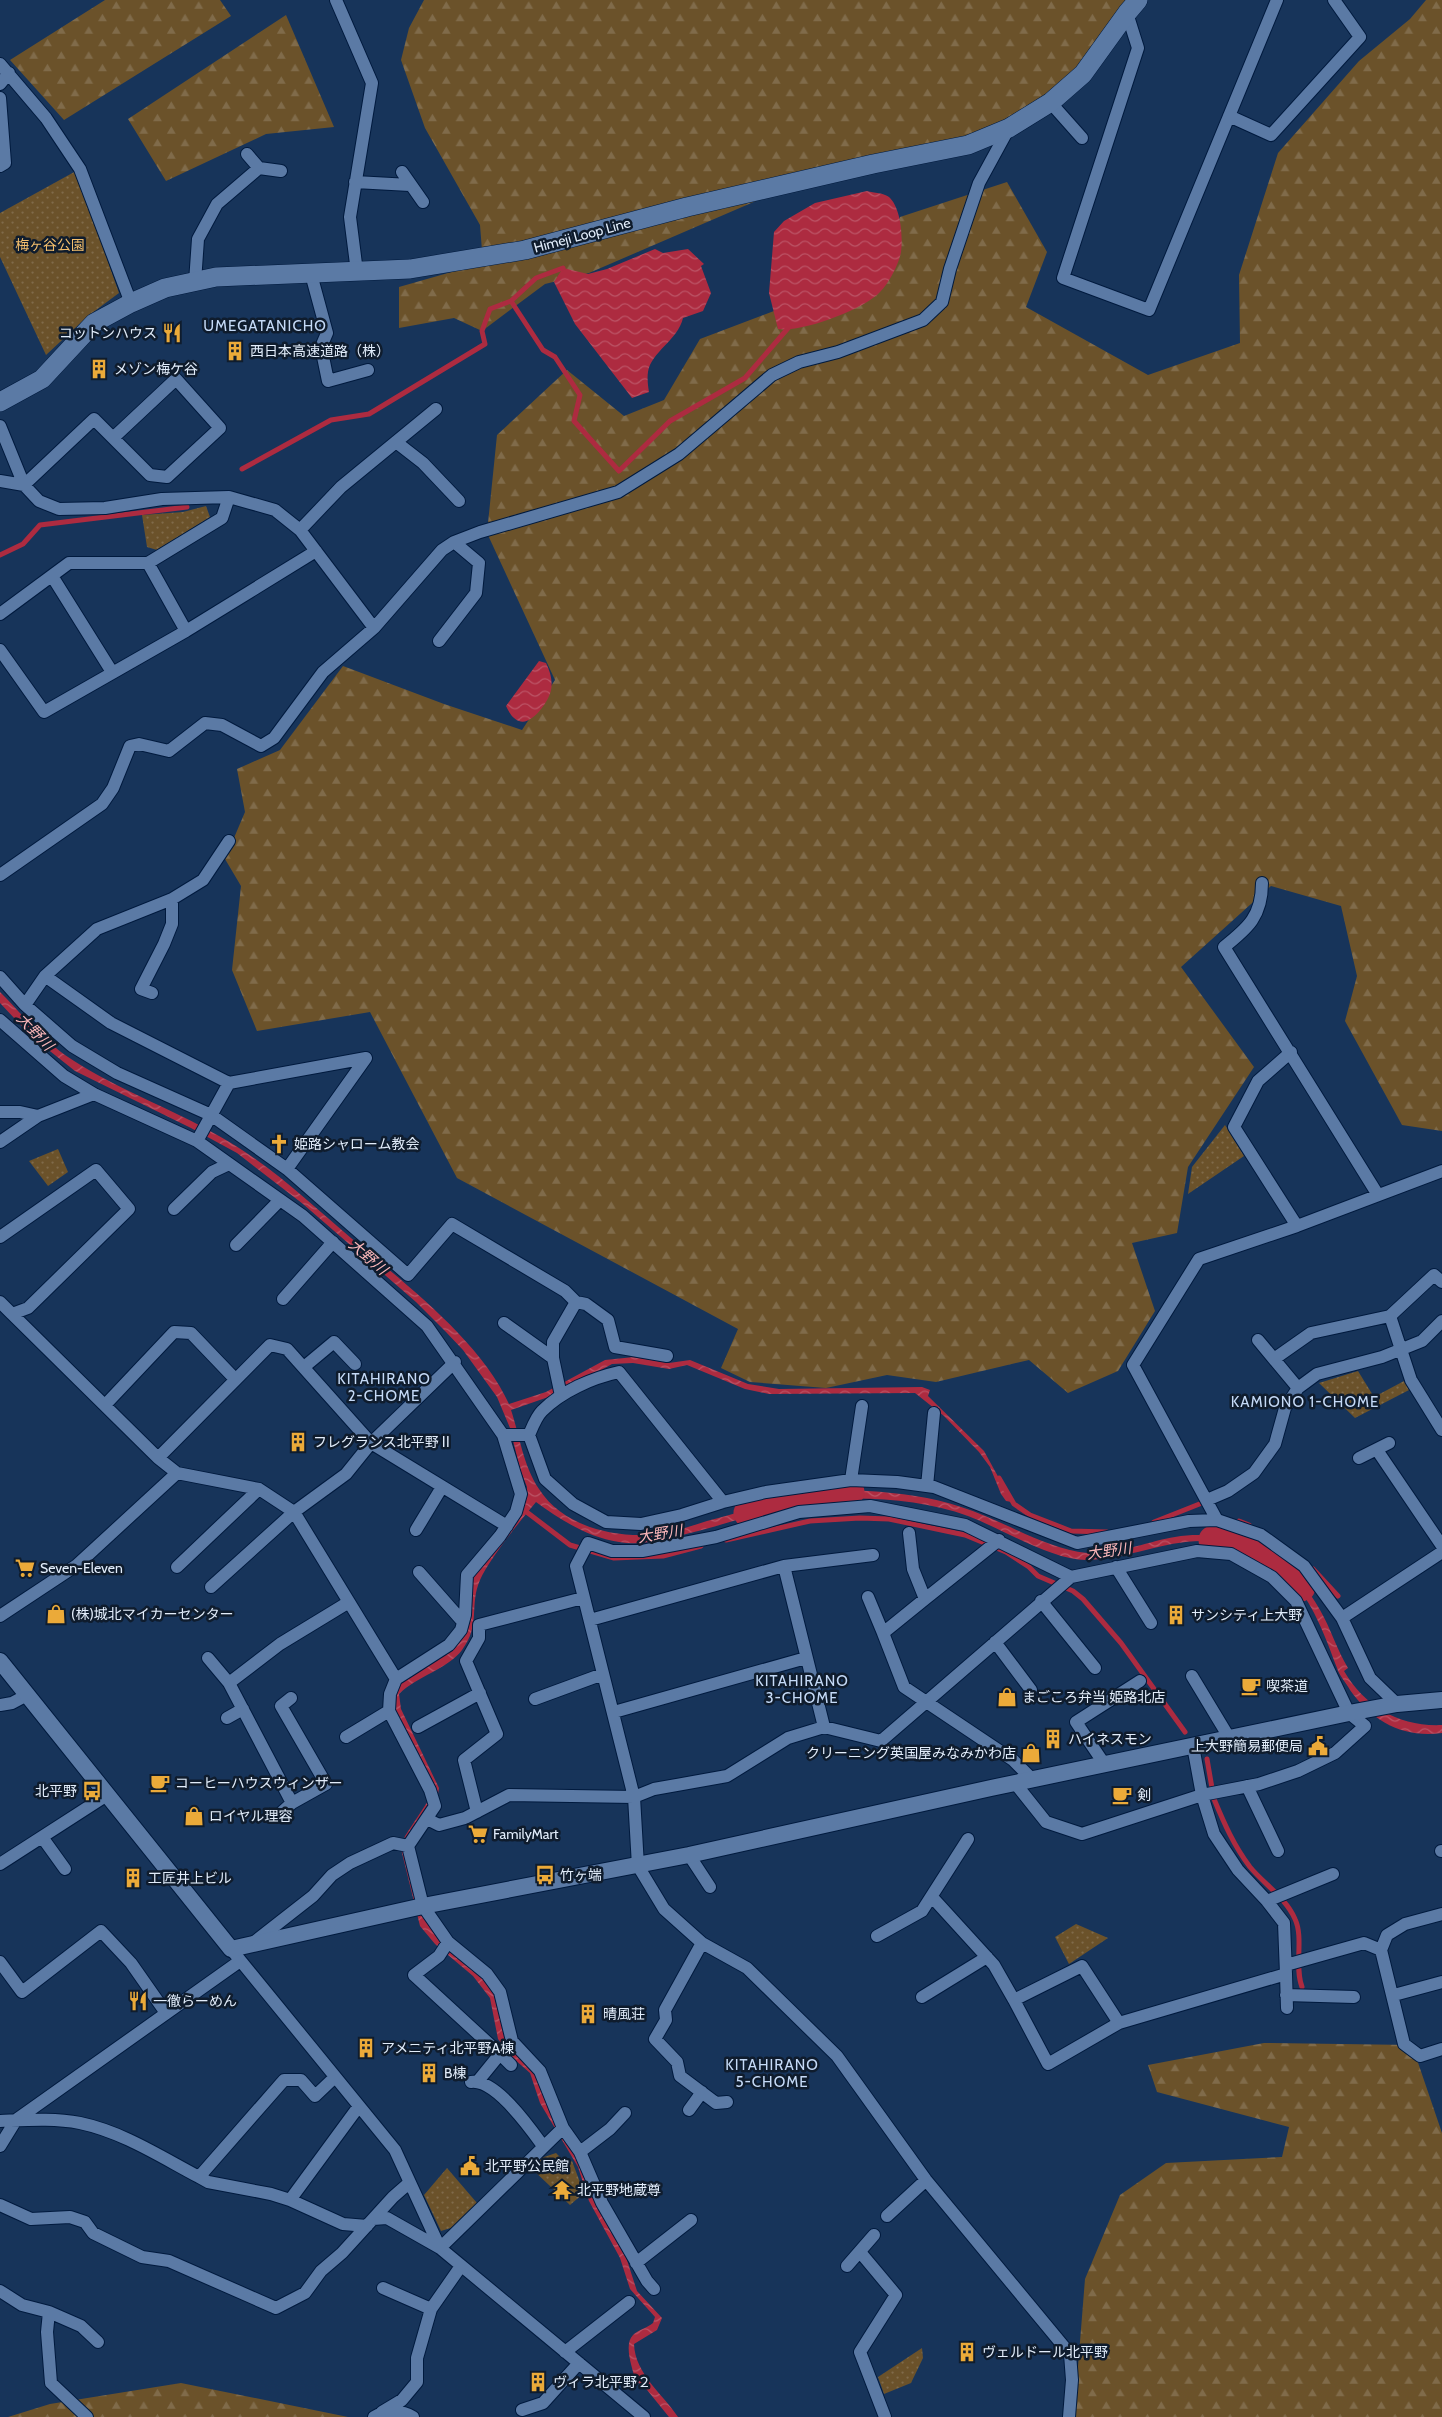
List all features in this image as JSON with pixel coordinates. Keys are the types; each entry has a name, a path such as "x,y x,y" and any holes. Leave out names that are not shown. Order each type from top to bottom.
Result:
{"main road":[{"name":"Himeji Loop Line","path":"0,402 42,379 94,323 166,288 216,277 357,272 410,268 525,250 687,207 873,164 968,145 1009,128 1050,102 1083,74 1132,6"}],"street":[{"path":"336,0 358,35 372,83 350,217 357,272"},
{"path":"1132,6 1138,48 1063,278 1149,310 1277,0"},
{"path":"1229,116 1271,135 1360,37 1334,0"},
{"path":"0,64 46,118 80,169 132,303"},
{"path":"0,84 9,73"},
{"path":"0,98 5,163 0,166"},
{"path":"1050,102 1082,138"},
{"path":"0,875 102,804 112,788 130,746 139,744 169,751 205,723 222,725 261,746 274,738 323,672 374,628 442,550 454,542 480,532 618,492 679,454 772,375 799,362 838,352 923,320 942,302 950,269 978,183 1009,128"},
{"path":"247,154 259,168 281,171"},
{"path":"195,282 198,239 216,204 259,168"},
{"path":"402,172 423,202"},
{"path":"355,182 410,185"},
{"path":"311,274 327,333 321,347 328,380 368,370"},
{"path":"24,485 94,418 150,475 166,477 220,428 176,379 113,438"},
{"path":"300,530 341,487 436,409"},
{"path":"0,426 24,485 39,501 59,509 105,508 162,499 229,498 275,510 300,530 374,628"},
{"path":"396,442 423,463 459,501"},
{"path":"0,481 24,485"},
{"path":"0,614 68,564 148,563 222,518 229,498"},
{"path":"439,641 476,593 479,563 454,542"},
{"path":"0,650 44,712 186,631 316,551"},
{"path":"148,563 186,631"},
{"path":"52,576 112,672"},
{"path":"25,1005 45,976 97,929 172,899 203,880 229,841"},
{"path":"1262,884 1262,903 1247,928 1224,947 1291,1052 1378,1195"},
{"path":"152,994 141,988 164,944 172,924 172,899"},
{"path":"45,976 110,1023 230,1083 366,1058 287,1169"},
{"path":"0,977 25,1005 72,1046 118,1073 211,1115 287,1169 408,1275 452,1224 565,1291 576,1302 586,1304 608,1320 615,1347 667,1356"},
{"path":"0,1020 64,1076 94,1094 197,1141 304,1216 427,1326 455,1362 504,1435 520,1494 516,1512 467,1576 461,1630 449,1644 396,1679 390,1694 389,1711 430,1790 435,1806 408,1846 417,1908 448,1942 487,1974 500,1992 512,2041 540,2071 558,2132 580,2152 602,2203 647,2282 654,2289"},
{"path":"1291,1052 1258,1081 1234,1127 1297,1226"},
{"path":"197,1141 230,1083"},
{"path":"0,1142 38,1116 94,1094"},
{"path":"0,1112 20,1112 38,1116"},
{"path":"174,1210 212,1172 229,1164"},
{"path":"0,1237 96,1170 129,1209 28,1308 12,1314"},
{"path":"1217,1520 1133,1366 1199,1259 1297,1226 1442,1171"},
{"path":"236,1245 280,1200"},
{"path":"283,1299 333,1242"},
{"path":"1274,1359 1311,1333 1390,1316 1434,1275 1442,1282"},
{"path":"0,1302 106,1404 158,1458 177,1473 259,1489 294,1512 396,1679"},
{"path":"561,1396 553,1358 552,1342 576,1302"},
{"path":"1390,1316 1411,1380 1442,1430"},
{"path":"1207,1500 1228,1491 1254,1473 1275,1444 1285,1408 1298,1388 1317,1374 1382,1357 1422,1341 1442,1321"},
{"path":"504,1323 553,1358"},
{"path":"106,1404 174,1332 191,1332 235,1379"},
{"path":"1258,1340 1298,1388"},
{"path":"304,1367 334,1342 354,1358"},
{"path":"158,1458 270,1345 287,1349 372,1443 507,1526"},
{"path":"210,1587 294,1512 346,1474 372,1443 455,1362"},
{"path":"723,1502 619,1372 598,1377 561,1396 540,1412 529,1435 545,1479 572,1504 606,1522 641,1524 682,1516 723,1502 766,1492 851,1480 897,1482 926,1486 1077,1542 1189,1521 1217,1520 1261,1535 1304,1566 1342,1618 1370,1678 1396,1704"},
{"path":"851,1480 862,1406"},
{"path":"926,1486 934,1413"},
{"path":"504,1435 529,1435"},
{"path":"1359,1458 1389,1442"},
{"path":"1376,1450 1442,1546"},
{"path":"0,1616 77,1565 177,1473"},
{"path":"416,1530 442,1486"},
{"path":"176,1567 259,1489"},
{"path":"1069,2417 1072,2380 1070,2354 926,2180 837,2056 748,1968 702,1943 664,1909 638,1866 634,1797 576,1566 588,1543 612,1551 642,1551 716,1537 799,1512 870,1506 965,1524 1071,1577"},
{"path":"909,1533 913,1569 925,1599"},
{"path":"883,1633 998,1540"},
{"path":"427,1819 439,1825 465,1818 509,1795 634,1797 654,1789 727,1776 788,1738 824,1727 881,1740 1071,1577 1198,1551 1231,1554 1272,1578 1296,1601 1349,1713 1365,1726 1335,1753 1298,1772 1247,1786 1202,1795 1082,1834 1046,1822 1015,1784"},
{"path":"1342,1618 1442,1552"},
{"path":"590,1620 784,1566 873,1555"},
{"path":"784,1566 824,1727"},
{"path":"1116,1567 1151,1624"},
{"path":"419,1572 463,1622"},
{"path":"868,1597 904,1687 1013,1760 1033,1780"},
{"path":"477,1812 464,1760 497,1734 466,1661 479,1638 479,1625 584,1598"},
{"path":"1041,1601 1095,1668"},
{"path":"229,1683 280,1644 349,1602"},
{"path":"994,1642 1031,1690"},
{"path":"208,1658 229,1683 287,1807 326,1784 281,1706 290,1698"},
{"path":"614,1712 806,1658"},
{"path":"0,1662 235,1955 395,2150 440,2248"},
{"path":"535,1699 603,1674"},
{"path":"1192,1676 1230,1739"},
{"path":"1105,1765 1076,1722 1140,1681"},
{"path":"418,1726 480,1693"},
{"path":"0,1705 12,1703 27,1695"},
{"path":"254,1944 417,1908 689,1856 1349,1713 1396,1704 1442,1700"},
{"path":"227,1718 243,1710"},
{"path":"346,1737 389,1711"},
{"path":"1193,1746 1202,1795 1214,1834 1238,1870 1267,1900 1284,1923 1286,2008"},
{"path":"1247,1786 1278,1851"},
{"path":"0,1864 108,1795"},
{"path":"42,1837 65,1869"},
{"path":"877,1936 922,1911 968,1839"},
{"path":"0,2146 16,2120 166,2012 235,1955 254,1944 312,1896 332,1875 350,1863 393,1843 408,1846"},
{"path":"689,1856 710,1887"},
{"path":"1267,1900 1333,1874"},
{"path":"932,1897 987,1957 1014,2000 1048,2064 1119,2023 1364,1943 1381,1950"},
{"path":"1442,1914 1405,1924 1388,1935 1381,1950 1394,1996 1404,2044 1420,2056 1442,2049"},
{"path":"0,1962 22,1992 101,1931 131,1963 166,2012"},
{"path":"448,1942 438,1956 414,1975 511,2065"},
{"path":"702,1943 665,2010 666,2020 655,2039 677,2062 680,2076 716,2103 727,2102"},
{"path":"922,1996 987,1957"},
{"path":"1014,2000 1082,1966 1119,2023"},
{"path":"1394,1996 1442,1982"},
{"path":"1286,1995 1354,1997"},
{"path":"500,2054 474,2081 491,2088 508,2104 543,2146"},
{"path":"199,2177 284,2080 302,2080 315,2096 334,2076"},
{"path":"689,2110 702,2092"},
{"path":"290,2200 359,2106"},
{"path":"580,2152 610,2129 625,2113"},
{"path":"0,2121 60,2120 81,2123 114,2134 154,2152 208,2182 290,2200 343,2224 370,2222 387,2218 440,2248 644,2417"},
{"path":"440,2248 558,2132"},
{"path":"887,2216 926,2180"},
{"path":"0,2205 31,2219 70,2217 85,2222 93,2233 142,2257 169,2261 276,2308 305,2293 321,2271 342,2253 409,2183"},
{"path":"636,2263 690,2220"},
{"path":"847,2266 874,2235"},
{"path":"860,2252 896,2295 860,2352 885,2417"},
{"path":"378,2414 402,2400 416,2382 417,2358 431,2308 462,2266"},
{"path":"383,2288 431,2308"},
{"path":"0,2291 22,2305 49,2312 81,2326 98,2342"},
{"path":"565,2352 630,2302"},
{"path":"49,2312 47,2332 51,2383 88,2417"},
{"path":"522,2410 543,2403 579,2363"},
{"path":"378,2414 407,2413 413,2417"}],"green space":[{"path":"105,0 220,0 231,16 64,120 10,60"},
{"path":"424,0 1135,0 1082,84 946,153 807,179 589,273 545,284 482,331 454,318 399,328 399,287 483,263 480,225 425,128 401,60 409,28"},
{"path":"1426,0 1442,0 1442,1131 1402,1125 1345,1021 1357,976 1341,906 1271,886 1181,967 1254,1067 1188,1167 1177,1233 1132,1243 1155,1311 1118,1371 1068,1393 1029,1360 936,1382 887,1375 826,1388 750,1382 721,1368 738,1329 457,1178 370,1012 257,1031 232,970 241,886 225,859 245,812 237,769 280,750 343,666 444,704 522,730 555,680 487,533 497,435 567,370 624,416 664,400 700,339 774,311 836,308 879,281 900,217 1007,182 1047,252 1026,307 1148,375 1240,343 1239,275 1278,153 1359,61 1410,19"},
{"path":"286,15 334,127 266,134 166,181 128,119"},
{"name":"梅ヶ谷公園","path":"76,171 119,293 88,316 46,355 0,257 0,213"},
{"path":"206,506 210,517 157,550 147,547 142,515 183,512"},
{"path":"1225,1125 1244,1156 1188,1194 1192,1167"},
{"path":"58,1149 68,1172 48,1186 29,1161"},
{"path":"1358,1371 1374,1397 1404,1381 1409,1390 1355,1418 1319,1383"},
{"path":"1076,1924 1108,1938 1069,1964 1055,1937"},
{"path":"1264,2043 1412,2045 1442,2133 1442,2417 1074,2417 1085,2279 1120,2195 1166,2163 1282,2157 1289,2127 1157,2092 1148,2065"},
{"path":"556,2153 567,2164 572,2161 584,2193 570,2205 531,2168 541,2158"},
{"path":"447,2168 477,2203 454,2227 441,2231 424,2195"},
{"path":"922,2348 923,2358 911,2383 884,2394 878,2377"},
{"path":"181,2383 348,2417 8,2417 50,2404"}],"water":[{"path":"867,191 889,197 899,215 902,238 901,252 896,268 887,284 872,299 847,312 816,324 778,329 769,293 774,232 784,221 815,203"},
{"path":"655,249 663,253 688,249 704,264 701,266 711,293 703,311 683,318 676,333 654,358 648,372 649,392 632,398 575,324 554,282 563,268 588,274 607,269"},
{"path":"539,661 546,663 550,673 552,683 550,695 534,716 524,722 519,721 513,717 506,706"},
{"path":"0,992 39,1033 65,1055 83,1067 219,1136 254,1158 288,1184 417,1293 439,1314 480,1357 496,1380 509,1404 546,1392 605,1360 634,1357 669,1363 690,1360 748,1384 779,1389 922,1387 930,1390 928,1396 984,1451 1012,1502 1006,1501 1001,1494 990,1467 979,1452 944,1416 915,1393 769,1394 745,1389 687,1365 669,1369 633,1363 612,1364 557,1394 511,1410 525,1461 539,1489 549,1502 562,1513 576,1521 608,1532 642,1535 659,1534 807,1495 827,1492 868,1491 915,1496 950,1504 977,1513 1055,1546 1087,1553 1108,1552 1175,1537 1197,1535 1240,1541 1277,1561 1294,1574 1308,1591 1324,1617 1348,1668 1344,1671 1362,1695 1385,1712 1398,1718 1427,1725 1442,1725 1442,1733 1414,1733 1402,1730 1379,1719 1369,1711 1350,1690 1339,1673 1312,1608 1289,1577 1254,1553 1230,1545 1194,1541 1106,1558 1074,1559 1043,1550 968,1516 952,1511 903,1501 852,1499 835,1499 799,1504 672,1538 628,1543 607,1540 585,1532 536,1502 498,1551 480,1580 475,1598 471,1632 462,1650 441,1668 414,1682 399,1694 401,1709 439,1788 438,1794 409,1841 417,1897 487,1978 534,2068 624,2251 637,2291 662,2318 657,2330 634,2344 639,2365 644,2374 678,2417 669,2417 643,2385 636,2382 629,2351 630,2339 633,2335 653,2323 655,2317 630,2289 620,2258 589,2201 578,2167 540,2103 530,2073 513,2058 498,2039 490,1998 473,1976 435,1944 420,1926 401,1849 405,1836 428,1801 391,1702 397,1687 405,1679 448,1653 472,1578 524,1504 527,1487 520,1469 510,1428 497,1397 463,1350 416,1302 303,1204 237,1153 191,1128 75,1071 31,1036 0,1003"}],"waterway":[{"path":"242,469 331,420 369,414 485,344 482,331 490,309 511,301 536,278 563,268"},
{"path":"511,301 543,350 555,357 580,395 574,421 619,471 670,421 745,378 789,327"},
{"path":"0,555 23,544 40,525 187,507"},
{"path":"999,1478 1014,1504 1030,1515 1071,1531 1107,1532"},
{"name":"大野川","path":"748,1513 801,1495 850,1492"},
{"path":"1154,1522 1202,1503"},
{"path":"524,1510 570,1545 614,1558 663,1556 701,1546"},
{"path":"726,1540 810,1521 860,1518 889,1519 965,1535 1006,1552 1029,1567 1038,1576 1073,1591 1083,1599 1121,1643 1185,1732"},
{"path":"1239,1521 1249,1525"},
{"name":"大野川","path":"1213,1540 1226,1540 1291,1573 1301,1587"},
{"path":"1313,1569 1338,1596"},
{"path":"1207,1759 1212,1788"},
{"path":"1214,1799 1244,1859 1286,1904 1295,1919 1299,1935 1299,1970 1302,1987"}],"place":[{"name":"コットンハウス","path":"172,333"},
{"name":"西日本高速道路（株）","path":"235,351"},
{"name":"メゾン梅ケ谷","path":"99,369"},
{"name":"姫路シャローム教会","path":"279,1144"},
{"name":"フレグランス北平野Ⅱ","path":"298,1442"},
{"name":"Seven-Eleven","path":"25,1568"},
{"name":"(株)城北マイカーセンター","path":"56,1614"},
{"name":"サンシティ上大野","path":"1176,1615"},
{"name":"喫茶道","path":"1251,1686"},
{"name":"まごころ弁当 姫路北店","path":"1007,1697"},
{"name":"ハイネスモン","path":"1053,1739"},
{"name":"上大野簡易郵便局","path":"1318,1746"},
{"name":"クリーニング英国屋みなみかわ店","path":"1031,1753"},
{"name":"コーヒーハウスウィンザー","path":"160,1783"},
{"name":"北平野","path":"92,1791"},
{"name":"剣","path":"1122,1795"},
{"name":"ロイヤル理容","path":"194,1816"},
{"name":"FamilyMart","path":"478,1834"},
{"name":"竹ヶ端","path":"545,1875"},
{"name":"工匠井上ビル","path":"133,1878"},
{"name":"一徹らーめん","path":"138,2001"},
{"name":"晴風荘","path":"588,2014"},
{"name":"アメニティ北平野A棟","path":"366,2048"},
{"name":"B棟","path":"429,2073"},
{"name":"北平野公民館","path":"470,2166"},
{"name":"北平野地蔵尊","path":"562,2190"},
{"name":"ヴェルドール北平野","path":"967,2352"},
{"name":"ヴィラ北平野２","path":"538,2382"}],"district":[{"name":"UMEGATANICHO","path":"265,326"},
{"name":"KITAHIRANO 2-CHOME","path":"384,1388"},
{"name":"KAMIONO 1-CHOME","path":"1305,1402"},
{"name":"KITAHIRANO 3-CHOME","path":"802,1690"},
{"name":"KITAHIRANO 5-CHOME","path":"772,2074"}]}
